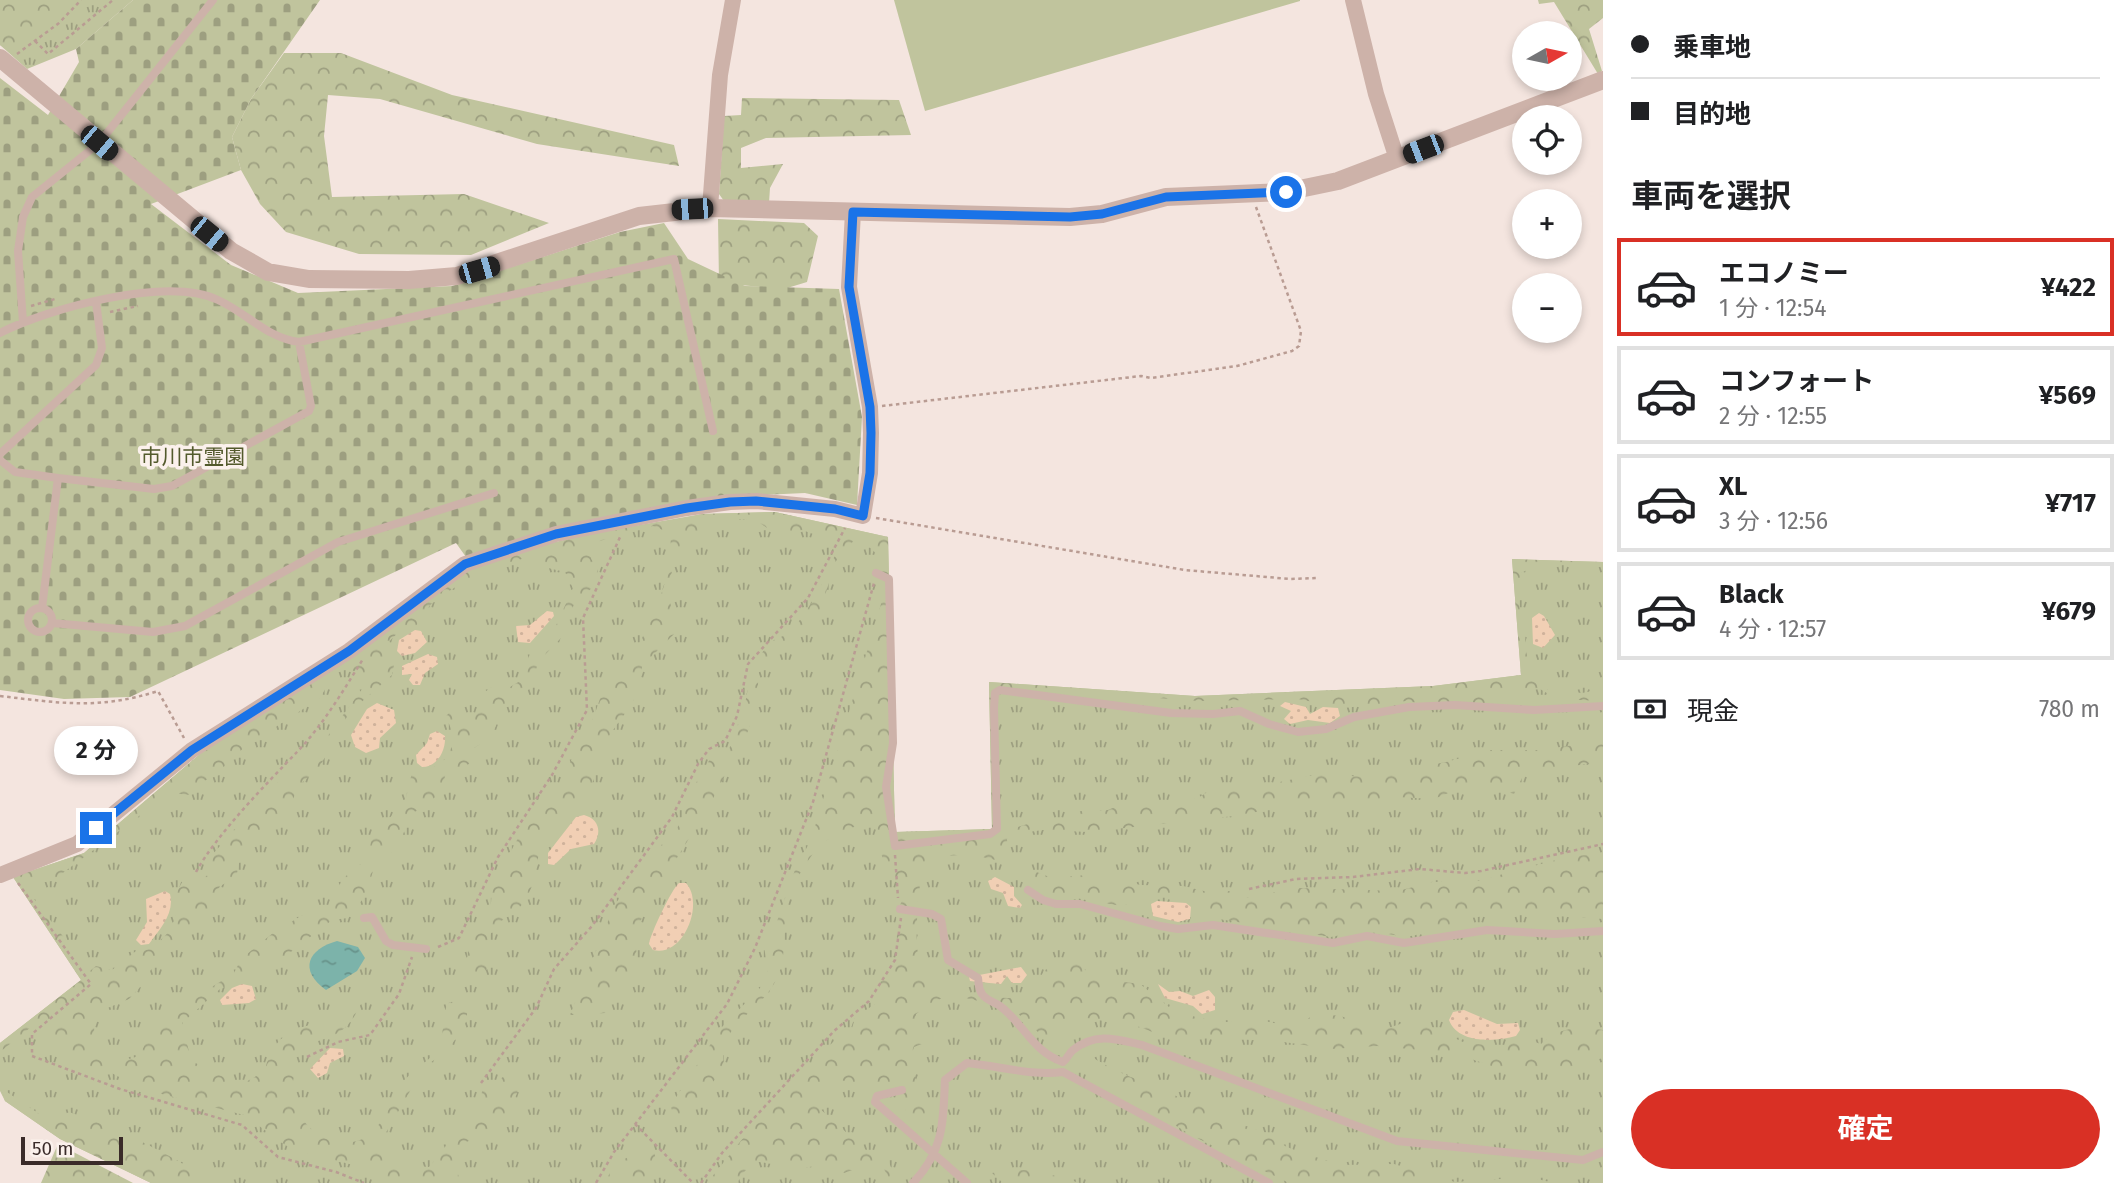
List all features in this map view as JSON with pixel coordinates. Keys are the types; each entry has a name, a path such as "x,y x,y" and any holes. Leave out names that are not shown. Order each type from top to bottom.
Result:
{"street":[{"path":"710,208 720,75 733,0"},
{"path":"1353,0 1376,94 1397,159"},
{"path":"3,61 230,251 268,272 309,279 409,280 457,276 639,216 710,208 1070,217 1102,214 1166,197 1286,192 1338,181 1603,80"},
{"path":"5,873 78,844 192,750 349,651 465,564 556,534 687,508 756,501 858,515 870,473 870,407 849,287 853,212"}],"lane":[{"path":"23,322 18,251 27,207 39,188 99,143 213,0"},
{"path":"0,333 58,310 96,302 164,292 201,293 237,310 278,337 299,342 674,259 713,432"},
{"path":"0,454 96,365 102,348 96,302"},
{"path":"0,460 15,472 153,489 172,486 309,411 311,406 299,342"},
{"path":"42,608 58,478"},
{"path":"52,623 153,632 185,626 338,542 494,493"},
{"path":"876,573 889,579 893,743 886,787 895,846 990,834 997,830 994,708 995,694 1000,690 1171,713 1213,714 1241,711 1269,724 1298,732 1326,729 1363,714 1409,707 1455,705 1534,710 1603,706"},
{"path":"42,608 50,613 52,623"},
{"path":"42,608 30,614 30,627 43,632 52,623"},
{"path":"1028,890 1043,900 1056,904 1080,905 1160,926 1178,929 1213,925 1333,943 1367,936 1404,943 1487,930 1555,934 1603,931"},
{"path":"900,909 932,914 941,919 948,960 978,978 979,990 987,1000 1000,1006 1041,1050 1063,1062 1070,1052 1087,1041 1103,1036 1142,1045 1396,1141 1583,1160 1603,1152"},
{"path":"364,918 372,917 386,941 393,945 426,949"},
{"path":"913,1183 935,1155 943,1124 945,1080 967,1063 1013,1067 1041,1075 1063,1072 1269,1183"},
{"path":"902,1090 877,1096 875,1102 967,1183"}],"path":[{"path":"3,61 35,41 70,13 81,0"},
{"path":"35,41 48,54 113,0"},
{"path":"870,407 1141,376 1151,378 1237,366 1292,351 1300,346 1301,331 1261,215 1248,192"},
{"path":"110,312 138,306"},
{"path":"481,1083 536,1008 554,969 592,926 672,817 698,764 709,749 725,740 737,716 748,664 808,598 858,515 1185,570 1290,579 1316,578"},
{"path":"307,1056 338,1042 370,1035 399,994 412,957 426,949 450,944 459,938 498,857 552,775 587,710 583,618 628,520"},
{"path":"596,1183 635,1124 727,1004 761,935 802,836 818,789 876,573"},
{"path":"196,872 281,767 298,751 338,699 365,656"},
{"path":"0,696 64,704 110,703 158,691 188,744"},
{"path":"1249,889 1296,878 1353,877 1420,869 1465,873 1481,871 1603,844"},
{"path":"701,1183 722,1153 834,1031 869,1001 895,960 902,926 895,846"},
{"path":"5,873 92,984 32,1034 32,1056 120,1089 242,1125 278,1157 336,1172 364,1183"},
{"path":"635,1124 693,1183"}],"green space":[{"path":"0,0 77,0 57,21 13,54 0,45"},
{"path":"24,0 133,0 76,49 27,69 0,45 0,30"},
{"name":"市川市霊園","path":"133,0 320,0 251,99 232,137 241,170 151,204 231,265 298,293 452,286 620,232 664,223 688,259 745,286 839,289 862,417 857,505 805,493 721,497 466,557 456,543 130,697 64,699 0,690 0,78 48,115 79,62 76,49"},
{"path":"894,0 1300,0 1300,1 925,111"},
{"path":"1538,0 1603,0 1603,18 1589,29 1602,71 1598,74 1582,48 1582,21 1566,21 1554,2 1539,4"},
{"path":"284,53 341,53 452,95 674,145 679,166 537,144 380,99 328,95 324,136 332,197 464,194 549,223 471,255 359,254 286,232 260,204 241,170 232,137 251,99"},
{"path":"742,98 899,100 911,135 766,138 741,148 741,168 783,164 770,188 769,203 724,201 719,194 724,116 741,115"},
{"path":"718,219 804,223 818,236 807,282 784,289 719,283"},
{"path":"775,512 888,537 895,832 992,829 989,682 1195,696 1433,686 1521,675 1512,559 1603,562 1603,1183 151,1183 60,1139 5,1101 0,1091 0,1043 81,980 13,877 84,853 200,754 466,569 702,514"},
{"path":"775,512 888,537 895,832 992,829 989,682 1195,696 1433,686 1521,675 1512,559 1603,562 1603,567 1561,563 1540,566 1521,573 1519,601 1526,627 1529,661 1548,690 1582,693 1603,689 1603,701 1557,699 1540,689 1531,689 1464,710 1406,701 1344,708 1298,699 1199,701 1117,695 1073,696 1000,687 992,691 995,820 1004,831 1034,822 1055,824 1081,811 1108,810 1133,799 1168,805 1198,798 1212,789 1236,791 1318,774 1367,777 1446,762 1490,750 1544,750 1603,740 1603,762 1548,769 1523,776 1514,794 1497,788 1453,791 1434,799 1396,797 1380,804 1309,802 1234,816 1088,832 1043,830 1014,834 1007,839 1008,861 1052,878 1087,875 1141,885 1183,886 1208,892 1231,891 1246,898 1297,888 1398,891 1432,882 1477,881 1571,856 1603,854 1603,919 1506,913 1471,918 1445,929 1406,937 1365,930 1331,937 1200,916 1191,899 1155,896 1122,906 1058,895 1030,885 1021,869 1000,861 961,855 949,856 929,866 922,878 918,901 917,945 925,972 929,978 947,988 976,995 1027,997 1045,970 1062,963 1079,964 1094,978 1140,984 1169,1007 1198,1018 1227,1022 1248,1018 1290,1026 1304,1022 1315,1013 1340,1016 1385,1029 1421,1022 1465,1043 1501,1046 1525,1039 1541,1044 1555,1034 1570,1029 1603,1030 1603,1058 1555,1071 1533,1067 1500,1069 1454,1053 1377,1046 1331,1049 1284,1042 1218,1038 1172,1040 1140,1027 1081,1017 1068,1025 1067,1037 1107,1066 1176,1096 1201,1099 1229,1120 1272,1135 1285,1146 1299,1152 1342,1165 1394,1164 1455,1182 1529,1177 1554,1183 1289,1183 1191,1135 1103,1081 1065,1042 1039,1033 1013,1009 953,995 934,1001 916,1014 916,1030 923,1037 922,1044 914,1047 911,1066 932,1132 943,1148 962,1165 949,1158 912,1128 906,1115 902,1090 839,1080 827,1082 818,1091 818,1107 867,1151 887,1157 897,1183 891,1183 883,1167 870,1164 844,1173 815,1166 798,1169 755,1161 740,1176 738,1183 707,1183 744,1137 833,1042 848,1042 855,1018 876,1003 881,980 898,965 896,913 906,893 900,880 885,869 881,852 882,835 875,826 858,826 843,831 817,850 806,863 791,893 782,964 775,982 732,1030 723,1053 724,1069 674,1127 671,1105 721,1028 760,988 768,970 764,947 774,930 796,867 811,840 881,604 882,574 879,558 856,538 836,561 818,617 796,639 759,668 757,700 749,729 708,808 647,906 635,934 637,960 605,1013 570,1015 615,904 663,843 674,836 696,783 710,759 728,752 744,709 753,662 774,640 790,633 818,593 836,553 830,540 802,530 774,536 761,524 744,520 707,525 697,544 680,550 670,581 676,632 642,666 633,701 600,754 594,774 591,801 564,816 545,838 528,895 517,910 498,924 489,937 491,957 487,969 478,979 472,983 466,969 468,951 491,903 492,886 529,818 557,788 594,716 608,676 621,676 656,607 671,551 670,533 653,526 596,542 591,559 599,566 592,588 576,601 565,622 561,638 538,662 532,685 521,699 501,708 493,732 474,748 474,760 462,769 446,773 434,798 411,813 398,848 375,864 366,895 348,918 332,920 283,958 259,962 237,982 220,989 182,1023 191,1060 210,1072 244,1083 265,1071 269,1057 283,1037 304,1027 343,1021 356,992 366,991 356,1014 344,1029 303,1047 292,1059 299,1065 293,1079 293,1094 297,1109 305,1122 316,1133 329,1140 344,1143 360,1140 375,1130 405,1080 439,1046 447,1004 467,995 467,1020 459,1035 444,1053 424,1067 384,1136 389,1156 406,1165 429,1167 466,1120 480,1107 482,1091 503,1077 521,1075 511,1106 501,1120 489,1132 462,1144 451,1154 461,1183 381,1183 361,1167 291,1149 244,1115 154,1092 106,1070 80,1065 48,1037 31,1027 0,1052 0,1043 81,980 13,877 84,853 200,754 466,569 529,548 594,533 702,514","holes":["529,557 541,560 548,568 565,572 573,588 554,630 531,651 520,681 510,687 493,686 478,697 481,703 477,713 469,717 450,712 446,716 453,738 449,753 434,767 413,768 406,798 371,841 367,861 343,880 330,907 320,913 309,911 273,933 241,959 234,973 172,1012 145,1044 140,1055 117,1060 101,1052 94,1035 98,1012 129,999 142,985 163,949 177,941 186,931 203,925 216,912 222,901 215,894 220,886 236,878 241,854 289,810 298,786 319,768 349,713 392,675 395,660 387,645 390,641 403,630 416,626 430,605 449,591 488,568","345,669 359,672 365,685 306,766 287,772 211,856 213,871 201,880 185,877 176,893 177,910 171,930 151,949 136,951 112,970 96,966 85,975 70,955 65,939 34,899 30,884 52,881 170,793 191,795 201,782 219,775 251,738 262,736 320,698 334,674"]},
{"path":"0,1084 4,1090 51,1122 69,1112 107,1126 144,1143 214,1183 151,1183 60,1139 5,1101"},
{"path":"58,1144 133,1183 41,1183"},
{"path":"655,1153 655,1173 650,1183 605,1183 614,1164 635,1154"},
{"path":"1035,1170 1080,1183 1003,1183 992,1173"}],"sand":[{"path":"547,611 553,612 554,616 530,643 518,642 516,626 530,625"},
{"path":"1539,613 1544,616 1555,635 1543,648 1533,644 1532,618"},
{"path":"415,630 421,631 427,642 415,653 402,656 397,651 399,640"},
{"path":"428,654 437,657 438,664 425,673 420,685 413,685 409,680 412,674 402,675 402,666"},
{"path":"1285,702 1306,707 1310,714 1323,707 1338,708 1340,716 1330,723 1308,720 1290,724 1284,719 1291,711 1280,706"},
{"path":"377,703 394,710 396,723 380,738 379,748 366,753 355,747 351,735 367,709"},
{"path":"437,731 445,736 442,752 437,761 422,767 417,763 416,755 427,743 430,734"},
{"path":"584,815 598,826 594,844 571,849 554,865 548,864 548,853 576,817"},
{"path":"995,877 1014,887 1014,896 1022,905 1020,908 1008,906 1003,893 991,889 988,881"},
{"path":"679,883 686,883 691,892 692,916 688,927 682,938 673,946 664,950 653,950 649,944 653,931"},
{"path":"165,891 170,894 171,901 168,914 149,944 141,945 136,940 147,922 146,899"},
{"path":"1157,901 1186,903 1191,907 1190,919 1178,922 1153,916 1151,904"},
{"path":"1021,967 1027,975 1021,983 1012,983 1007,976 1001,984 970,981 969,977"},
{"path":"242,984 252,986 256,999 249,1003 222,1005 220,1000 232,988"},
{"path":"1158,984 1169,992 1180,991 1193,996 1209,990 1215,997 1215,1010 1202,1014 1193,1006 1165,998"},
{"path":"1464,1010 1497,1024 1518,1023 1520,1030 1516,1036 1498,1039 1469,1037 1454,1028 1449,1020 1453,1012"},
{"path":"330,1048 343,1049 344,1056 330,1063 327,1073 318,1078 310,1069"}],"water":[{"path":"337,941 358,947 365,958 357,971 326,990 312,975 310,961 319,949"}],"route":[{"path":"96,828 192,750 349,651 465,564 556,534 730,502 756,501 835,509 863,516 870,473 871,433 870,407 849,287 853,212 1070,217 1102,214 1166,197 1204,193 1286,192"}]}
